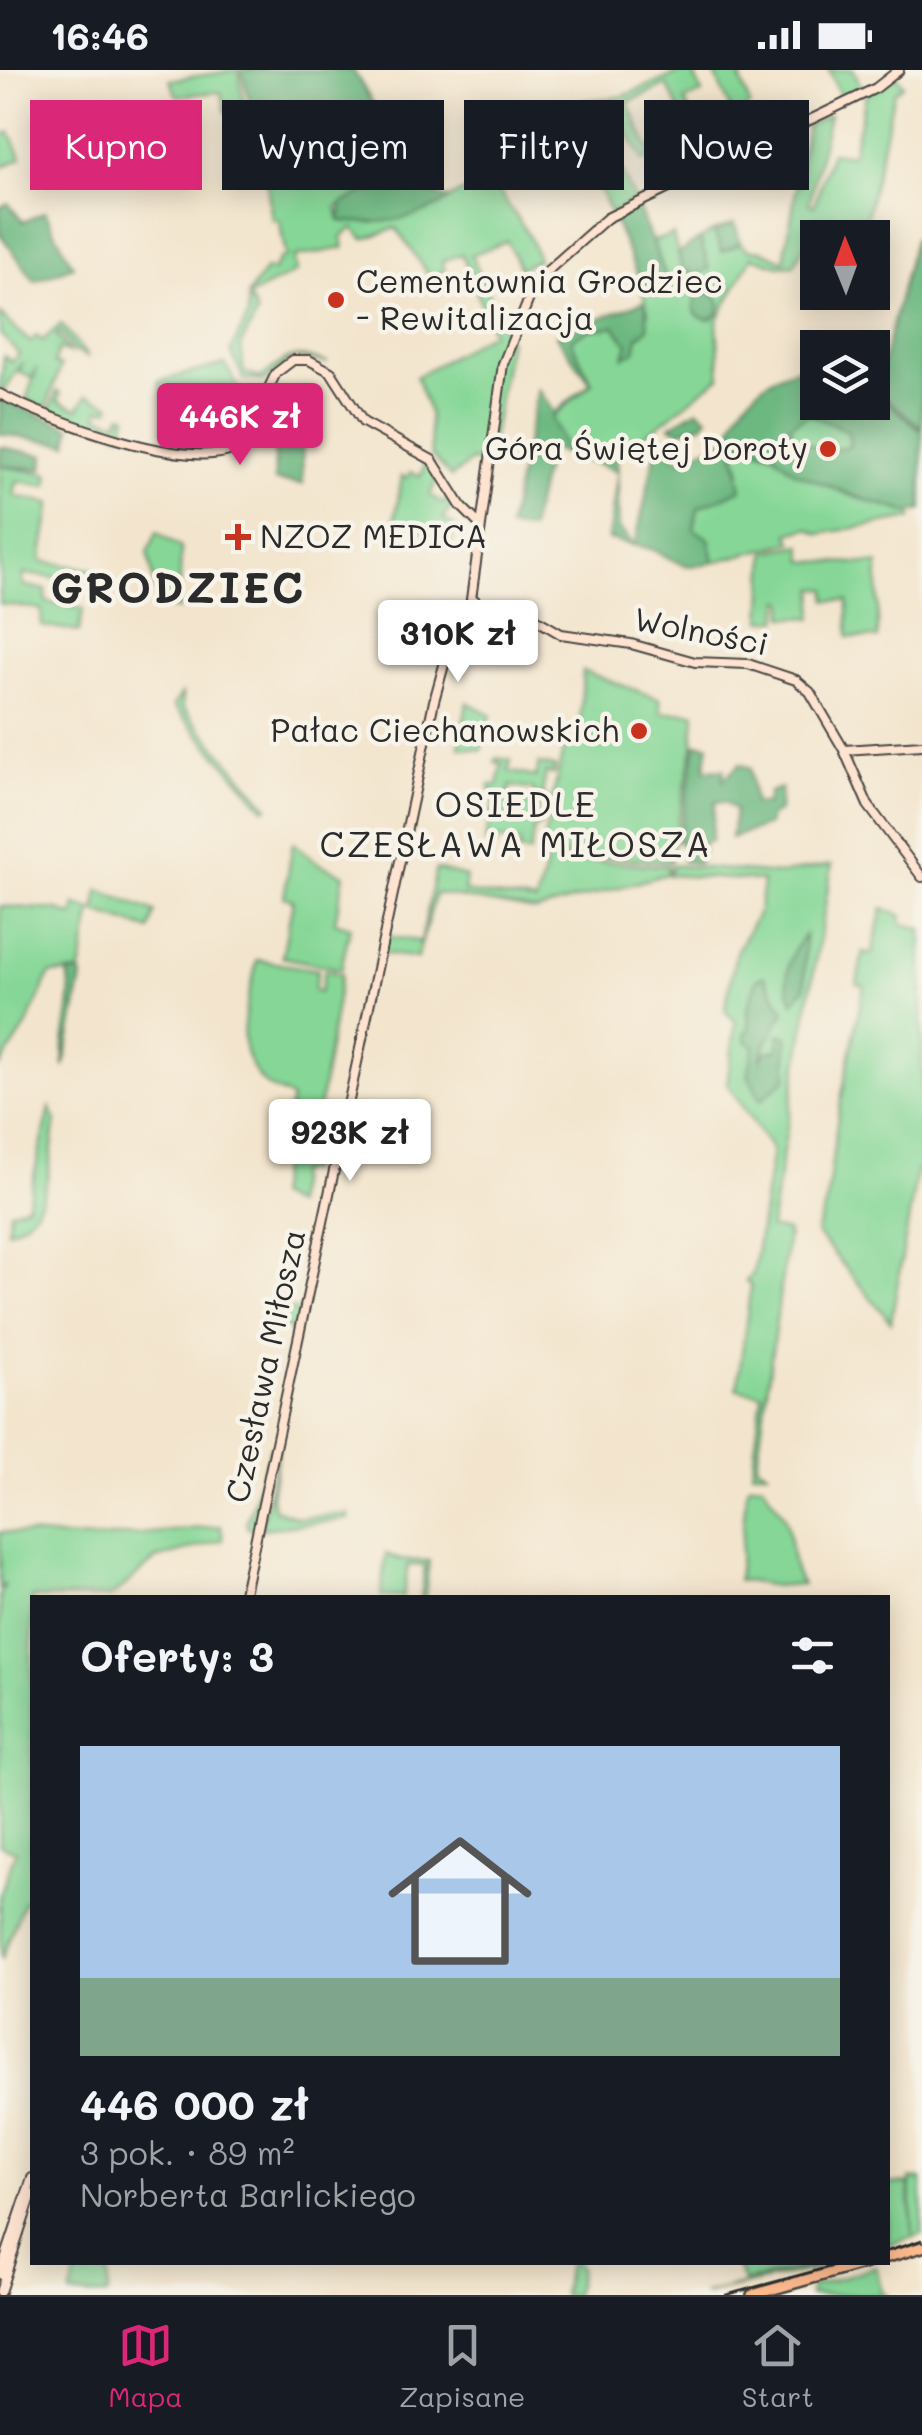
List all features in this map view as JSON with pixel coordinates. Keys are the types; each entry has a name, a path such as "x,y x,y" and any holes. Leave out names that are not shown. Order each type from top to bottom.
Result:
{"main road":[{"path":"890,2256 922,2247"},
{"path":"752,2295 859,2265"}],"street":[{"path":"469,614 478,523 497,433 503,364 530,291 542,273 607,218 876,88 899,70"},
{"path":"0,394 88,427 183,455 216,455 241,445 280,369 293,360 308,360 332,372 363,422 432,460 461,506 478,523"},
{"name":"Wolności","path":"473,599 487,607 520,610 561,634 783,674 810,692 844,750 868,805 922,878"},
{"path":"469,614 487,607"},
{"name":"Czesława Miłosza","path":"245,1595 420,763 457,618 469,614"},
{"path":"844,750 922,745"},
{"path":"0,2274 30,2184"},
{"path":"0,2292 6,2255 30,2199"}],"green space":[{"path":"238,70 243,100 223,100 221,92 177,96 170,80"},
{"path":"241,70 353,70 371,100 249,100"},
{"path":"687,70 697,70 693,73 702,93 687,100 674,100 667,85 628,102 644,138 643,161 628,133 624,135 624,100 592,100 621,97"},
{"path":"713,70 755,70 740,78 748,100 726,100"},
{"path":"829,70 854,70 862,90 842,100"},
{"path":"897,76 903,85 894,93 866,220 800,220 800,253 794,265 779,266 752,257 717,321 720,377 666,420 626,446 606,453 585,454 564,447 552,417 591,383 570,340 586,331 614,325 628,344 624,356 635,350 638,337 645,331 648,311 643,293 668,282 653,241 673,235 682,269 709,269 700,239 714,231 722,251 740,243 748,250 763,251 784,261 796,190 809,190 809,124 829,115 809,204 814,206 831,152 852,155 866,95"},
{"path":"10,132 22,158 0,168 0,137"},
{"path":"624,176 635,200 610,213 600,190 624,190"},
{"path":"268,190 372,190 337,207 340,221 363,223 419,213 465,190 499,190 529,237 538,260 520,268 507,241 471,255 509,341 488,464 471,461 451,477 431,455 429,412 416,377 492,332 462,254 442,261 445,271 430,277 396,228 364,239 353,228 342,236 344,248 294,257 296,272 249,296 257,314 241,345 244,372 260,378 287,359 293,357 299,356 328,363 294,357 265,381 243,379 231,351 248,316 248,295 266,269 273,271 280,258 286,257 279,219 272,220"},
{"path":"371,190 429,191 449,200 424,213 368,222 340,221 342,203"},
{"path":"8,203 23,222 45,212 73,266 35,281 0,234 0,207"},
{"path":"637,205 668,282 645,292 613,218"},
{"path":"735,223 740,243 722,252 714,231"},
{"path":"700,239 709,269 695,275 682,269 678,253"},
{"path":"914,239 922,240 922,428 890,402 890,334"},
{"path":"707,293 717,296 717,316 707,319 697,316 694,306 697,296"},
{"path":"645,301 648,328 638,337 635,351 624,357 628,344 614,326 587,331 571,340 592,383 552,417 564,447 580,455 617,452 617,471 549,448 530,530 508,528 538,389 554,413 591,383 556,335"},
{"path":"0,314 30,342 37,336 42,341 61,324 88,357 74,351 60,332 56,334 70,353 59,349 54,363 61,366 46,408 26,400 37,368 32,378 19,372 23,362 4,392 0,389 4,356 12,362 19,354 0,334"},
{"path":"225,364 249,407 242,436 241,401 221,403 208,412 183,390 165,397 158,381"},
{"path":"800,369 800,419 790,425 795,439 827,451 850,446 848,431 823,420 890,420 890,404 922,431 922,510 910,513 854,496 795,472 773,453 737,441 731,431 743,405 764,384"},
{"path":"57,391 61,393 58,401 78,409 87,395 111,405 109,410 99,409 98,416 117,422 122,414 127,416 122,434 50,410"},
{"path":"0,400 71,427 68,444 0,434"},
{"path":"698,409 708,417 703,424 679,431 670,426"},
{"path":"800,419 823,420 848,431 850,447 827,451 795,439 790,425"},
{"path":"731,431 745,447 773,453 795,472 854,497 910,513 912,518 820,534 808,528 789,533 792,542 714,562 709,539 694,529 698,507 720,496 741,471 733,443 721,442"},
{"path":"302,434 303,484 275,481 274,444 286,442 286,435"},
{"path":"665,437 671,441 675,456 684,461 703,449 733,442 742,489 698,508 694,529 709,539 714,562 684,565 656,551 608,539 618,474 619,529 635,545 658,441"},
{"path":"0,447 44,455 43,469 0,466"},
{"path":"426,461 438,477 430,495 444,504 451,496 455,503 443,518 455,526 451,543 431,531 393,529 402,476 408,478 410,472 421,476"},
{"path":"0,466 49,474 47,486 17,481 14,496 51,503 41,561 95,570 93,582 24,574 23,585 46,590 46,602 83,609 79,632 42,626 41,609 0,604"},
{"path":"157,532 181,548 179,609 158,606 148,552"},
{"path":"802,545 804,561 878,564 878,638 848,637 848,601 827,600 827,589 815,589 813,618 785,617 785,601 781,600 779,620 762,620 766,552"},
{"path":"583,671 660,699 661,712 695,713 693,747 670,862 541,853 564,745 579,744"},
{"path":"182,694 183,708 268,807 264,808 173,706"},
{"path":"467,702 491,715 482,750 459,747"},
{"path":"696,744 709,745 705,770 724,769 723,780 740,764 750,768 754,803 767,804 769,792 781,788 779,811 770,816 768,825 731,838 735,810 725,802 715,802 711,841 704,843 699,863 683,861 685,847 678,842"},
{"path":"497,758 511,760 509,771 536,777 539,764 555,767 554,774 546,773 542,794 548,799 534,795 534,790 510,786 509,799 530,804 532,797 548,800 540,801 535,823 541,825 534,829 530,853 519,851 520,843 498,839 496,846 485,843 490,820 484,818 485,813 492,814 496,792 490,790 490,785 498,785 502,764 495,762"},
{"path":"293,843 318,863 344,875 335,922 350,927 341,969 282,957 293,900 284,897"},
{"path":"548,858 668,866 667,874 536,911 436,893 417,958 382,953 386,936 419,941 420,946 436,869 466,877 464,892 536,902"},
{"path":"672,865 779,874 832,865 770,1228 788,1232 757,1464 767,1471 752,1471 762,1394 737,1389 751,1286 746,1281 753,1274 772,1150 727,1084 736,1022 725,1011 736,952 759,911 763,881 669,875"},
{"path":"99,890 155,912 150,930 95,912"},
{"path":"76,905 92,910 80,972 50,974 26,1027 0,1066 0,906 58,910 73,916"},
{"path":"883,908 902,916 901,923 922,929 922,1170 917,1170 891,1322 816,1233 827,1200 838,1115 864,986 857,984 863,952 872,954"},
{"path":"805,935 805,988 793,1002 788,967"},
{"path":"257,960 318,970 314,990 320,992 325,970 341,974 309,1170 297,1173 294,1205 276,1196 291,1099 270,1088 253,1069 244,1039 246,1008"},
{"path":"80,972 82,978 64,1067 68,974"},
{"path":"764,976 785,1012 761,1060 766,1052 778,1050 779,1034 787,1036 787,1078 761,1100 748,1075 754,1046 746,1041 745,1032 749,1030 748,1008 757,979"},
{"path":"50,1108 56,1121 40,1201 22,1224 7,1230 10,1211 27,1205"},
{"path":"276,1308 300,1311 296,1326 291,1327 297,1330 295,1340 295,1330 273,1326"},
{"path":"279,1445 271,1496 274,1509 300,1518 348,1514 349,1519 261,1529"},
{"path":"271,1446 254,1528 249,1529 246,1524"},
{"path":"764,1484 785,1519 795,1570 802,1584 775,1586 738,1580 746,1495 749,1485"},
{"path":"221,1526 223,1540 156,1559 113,1595 30,1595 30,1902 24,1901 1,1960 0,1894 16,1851 0,1845 0,1596 5,1584 0,1589 0,1532 91,1539"},
{"path":"386,1554 401,1560 429,1561 425,1595 421,1595 425,1566 408,1565 403,1595 381,1595"},
{"path":"910,2179 922,2180 922,2234 890,2244 890,2185 908,2183 913,2235"},
{"path":"62,2265 108,2265 108,2295 70,2295 78,2270"},
{"path":"568,2265 576,2265 574,2295 562,2295"},
{"path":"737,2265 820,2265 743,2282"},
{"path":"821,2265 835,2265 702,2295"},
{"path":"876,2266 882,2294 887,2295 809,2295 811,2287"}],"tram line":[{"path":"890,2250 922,2240"},
{"path":"726,2295 836,2265"}],"place":[{"name":"Cementownia Grodziec - Rewitalizacja","path":"336,300"},
{"name":"Góra Świętej Doroty","path":"828,449"},
{"name":"NZOZ MEDICA","path":"238,537"},
{"name":"Pałac Ciechanowskich","path":"639,731"}],"district":[{"name":"GRODZIEC","path":"178,588"},
{"name":"OSIEDLE CZESŁAWA MIŁOSZA","path":"516,825"}]}
